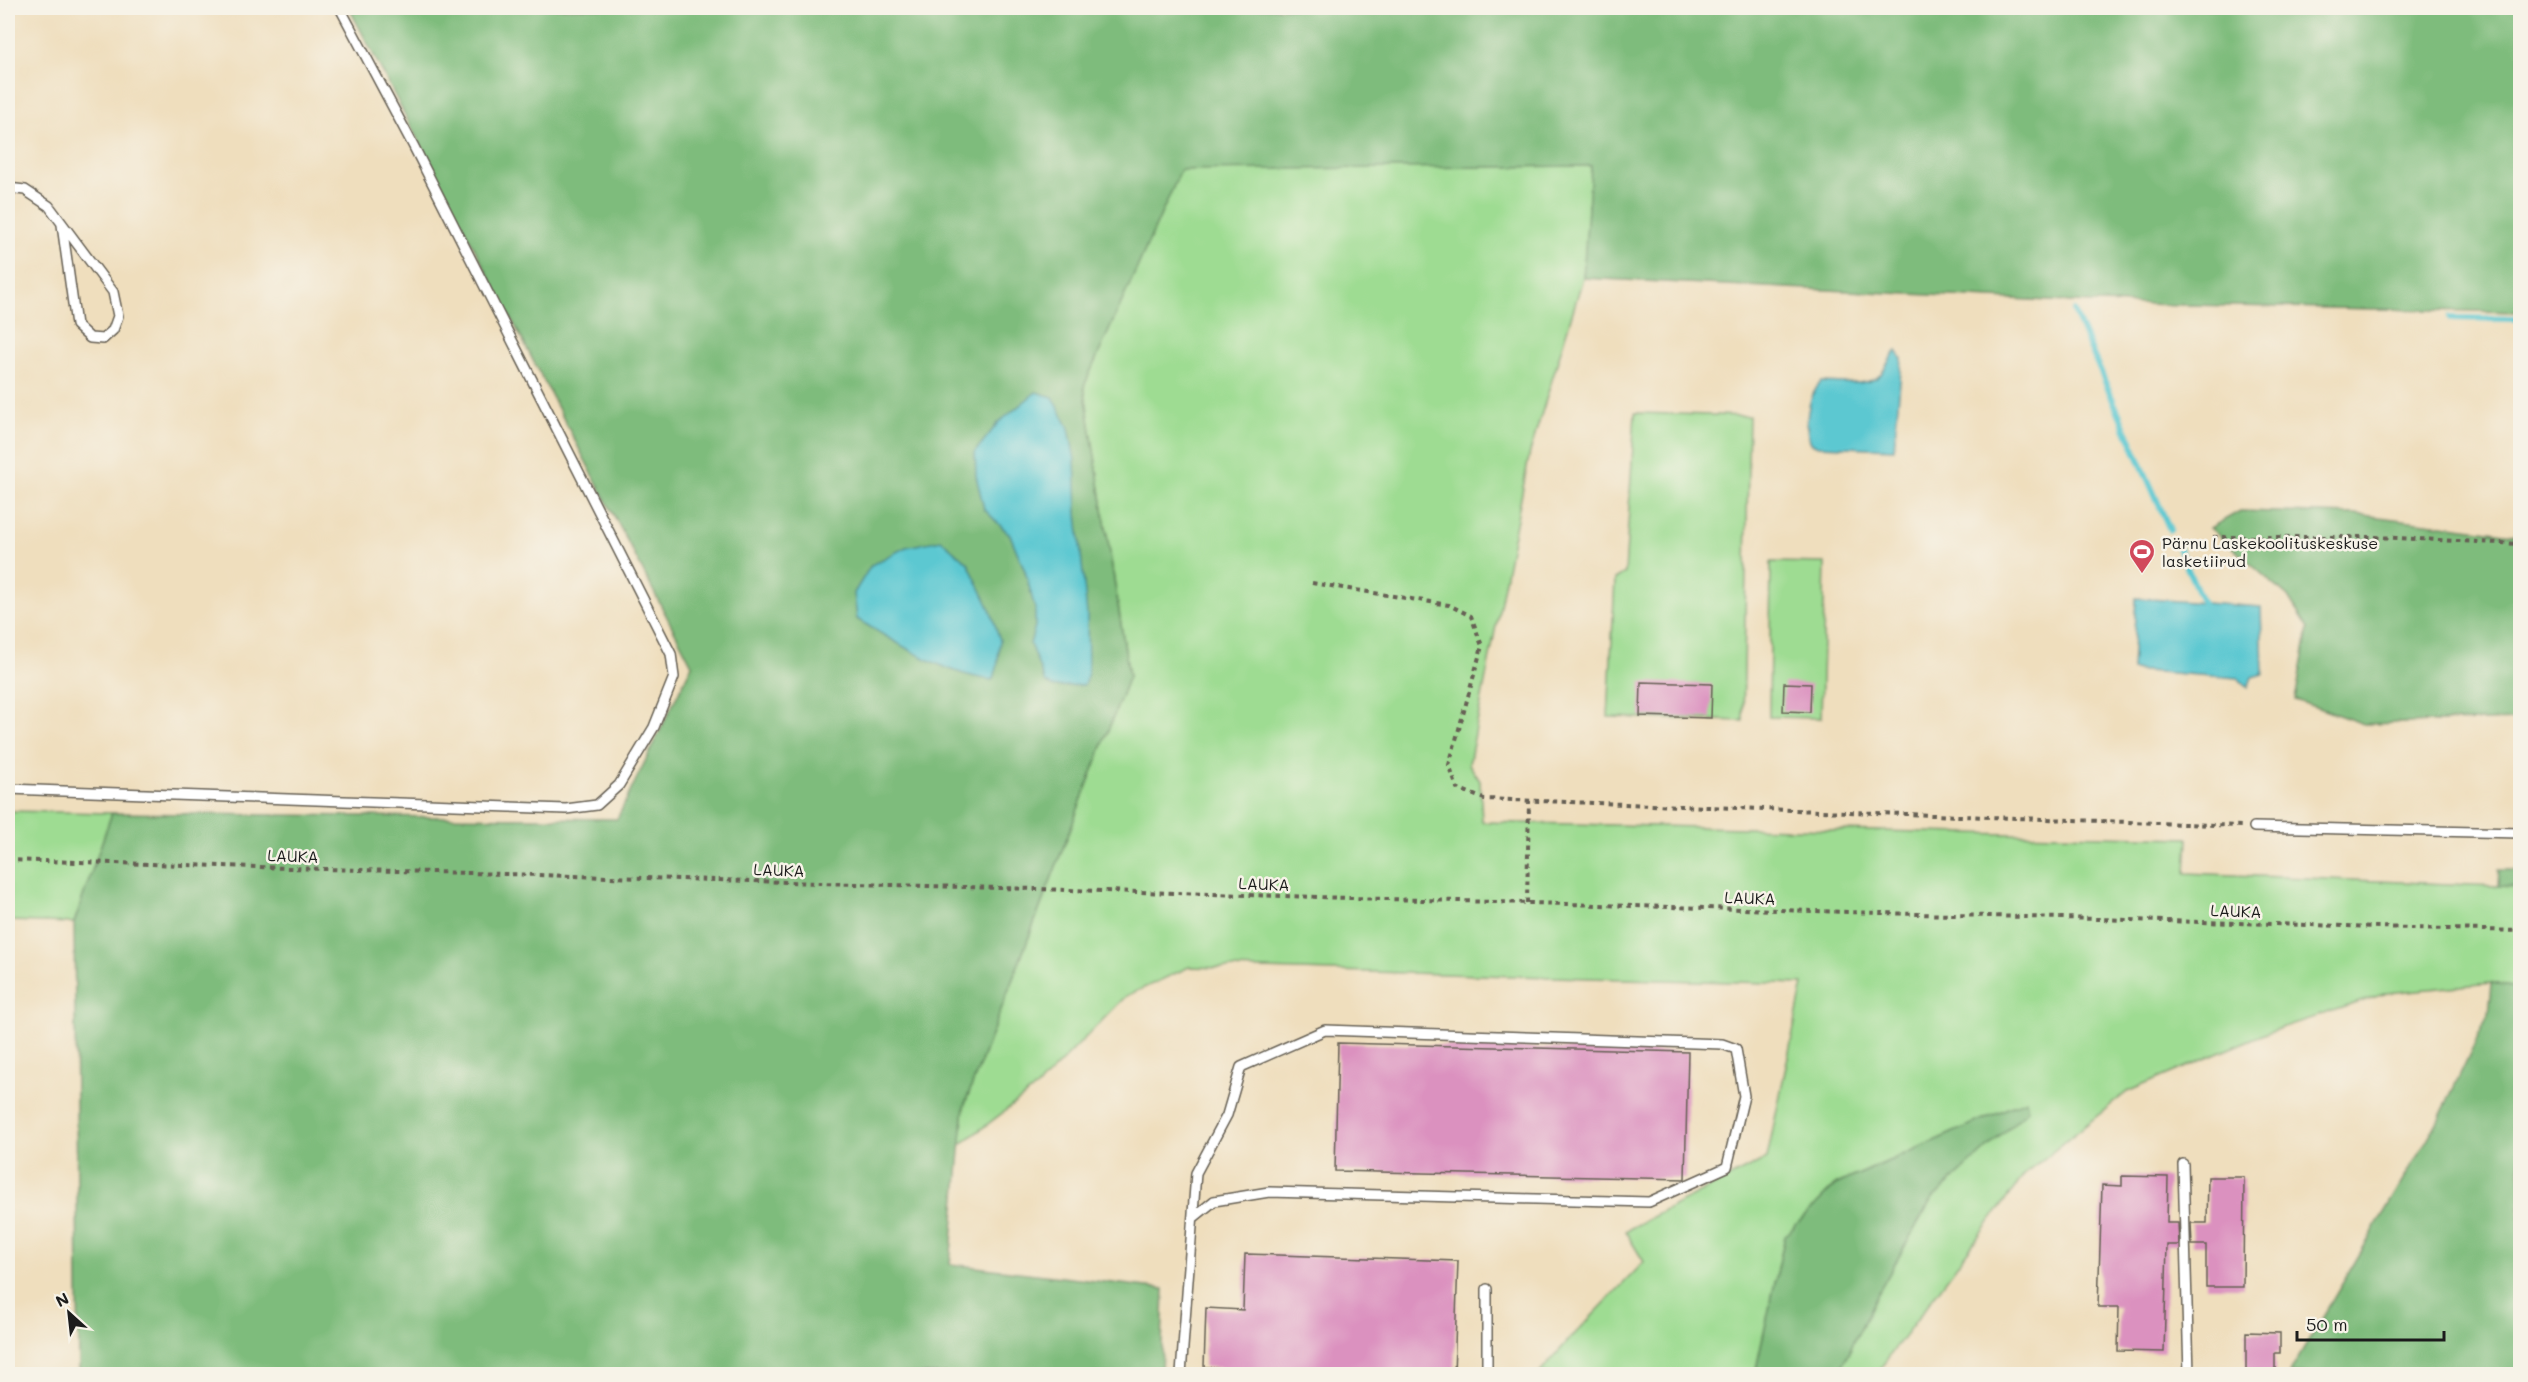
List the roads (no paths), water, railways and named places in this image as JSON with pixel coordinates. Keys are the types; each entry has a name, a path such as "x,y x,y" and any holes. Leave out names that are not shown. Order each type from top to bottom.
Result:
{"lane":[{"path":"8,789 566,809 597,805 619,785 654,727 674,677 671,654 419,156 340,8"},
{"path":"8,188 25,190 49,206 113,292 118,316 112,330 103,339 90,338 76,326 62,225"},
{"path":"2254,827 2520,833"},
{"path":"1181,1374 1196,1173 1227,1115 1241,1067 1324,1030 1722,1044 1736,1049 1744,1096 1727,1167 1649,1202 1269,1192 1214,1201 1193,1218"},
{"path":"2183,1164 2189,1374"},
{"path":"1488,1289 1488,1374"}],"water":[{"path":"1897,351 1902,359 1894,449 1818,446 1811,443 1807,428 1808,411 1813,395 1821,382 1861,383 1869,381 1881,374"},
{"path":"1036,392 1053,397 1069,428 1075,460 1077,513 1087,614 1088,673 1084,685 1053,687 1045,682 1030,644 1035,626 1035,609 1025,571 1010,535 984,509 976,476 975,452 998,423"},
{"path":"941,540 968,563 990,609 1000,640 997,669 992,680 974,677 939,665 905,648 857,619 854,593 871,565 906,547"},
{"path":"2136,598 2261,607 2263,674 2252,677 2248,688 2238,678 2132,670"}],"waterway":[{"path":"2074,311 2170,530"},
{"path":"2450,318 2520,319"},
{"path":"2177,545 2203,603"}],"place":[{"name":"Pärnu Laskekoolituskeskuse lasketiirud","path":"2142,575"}]}
